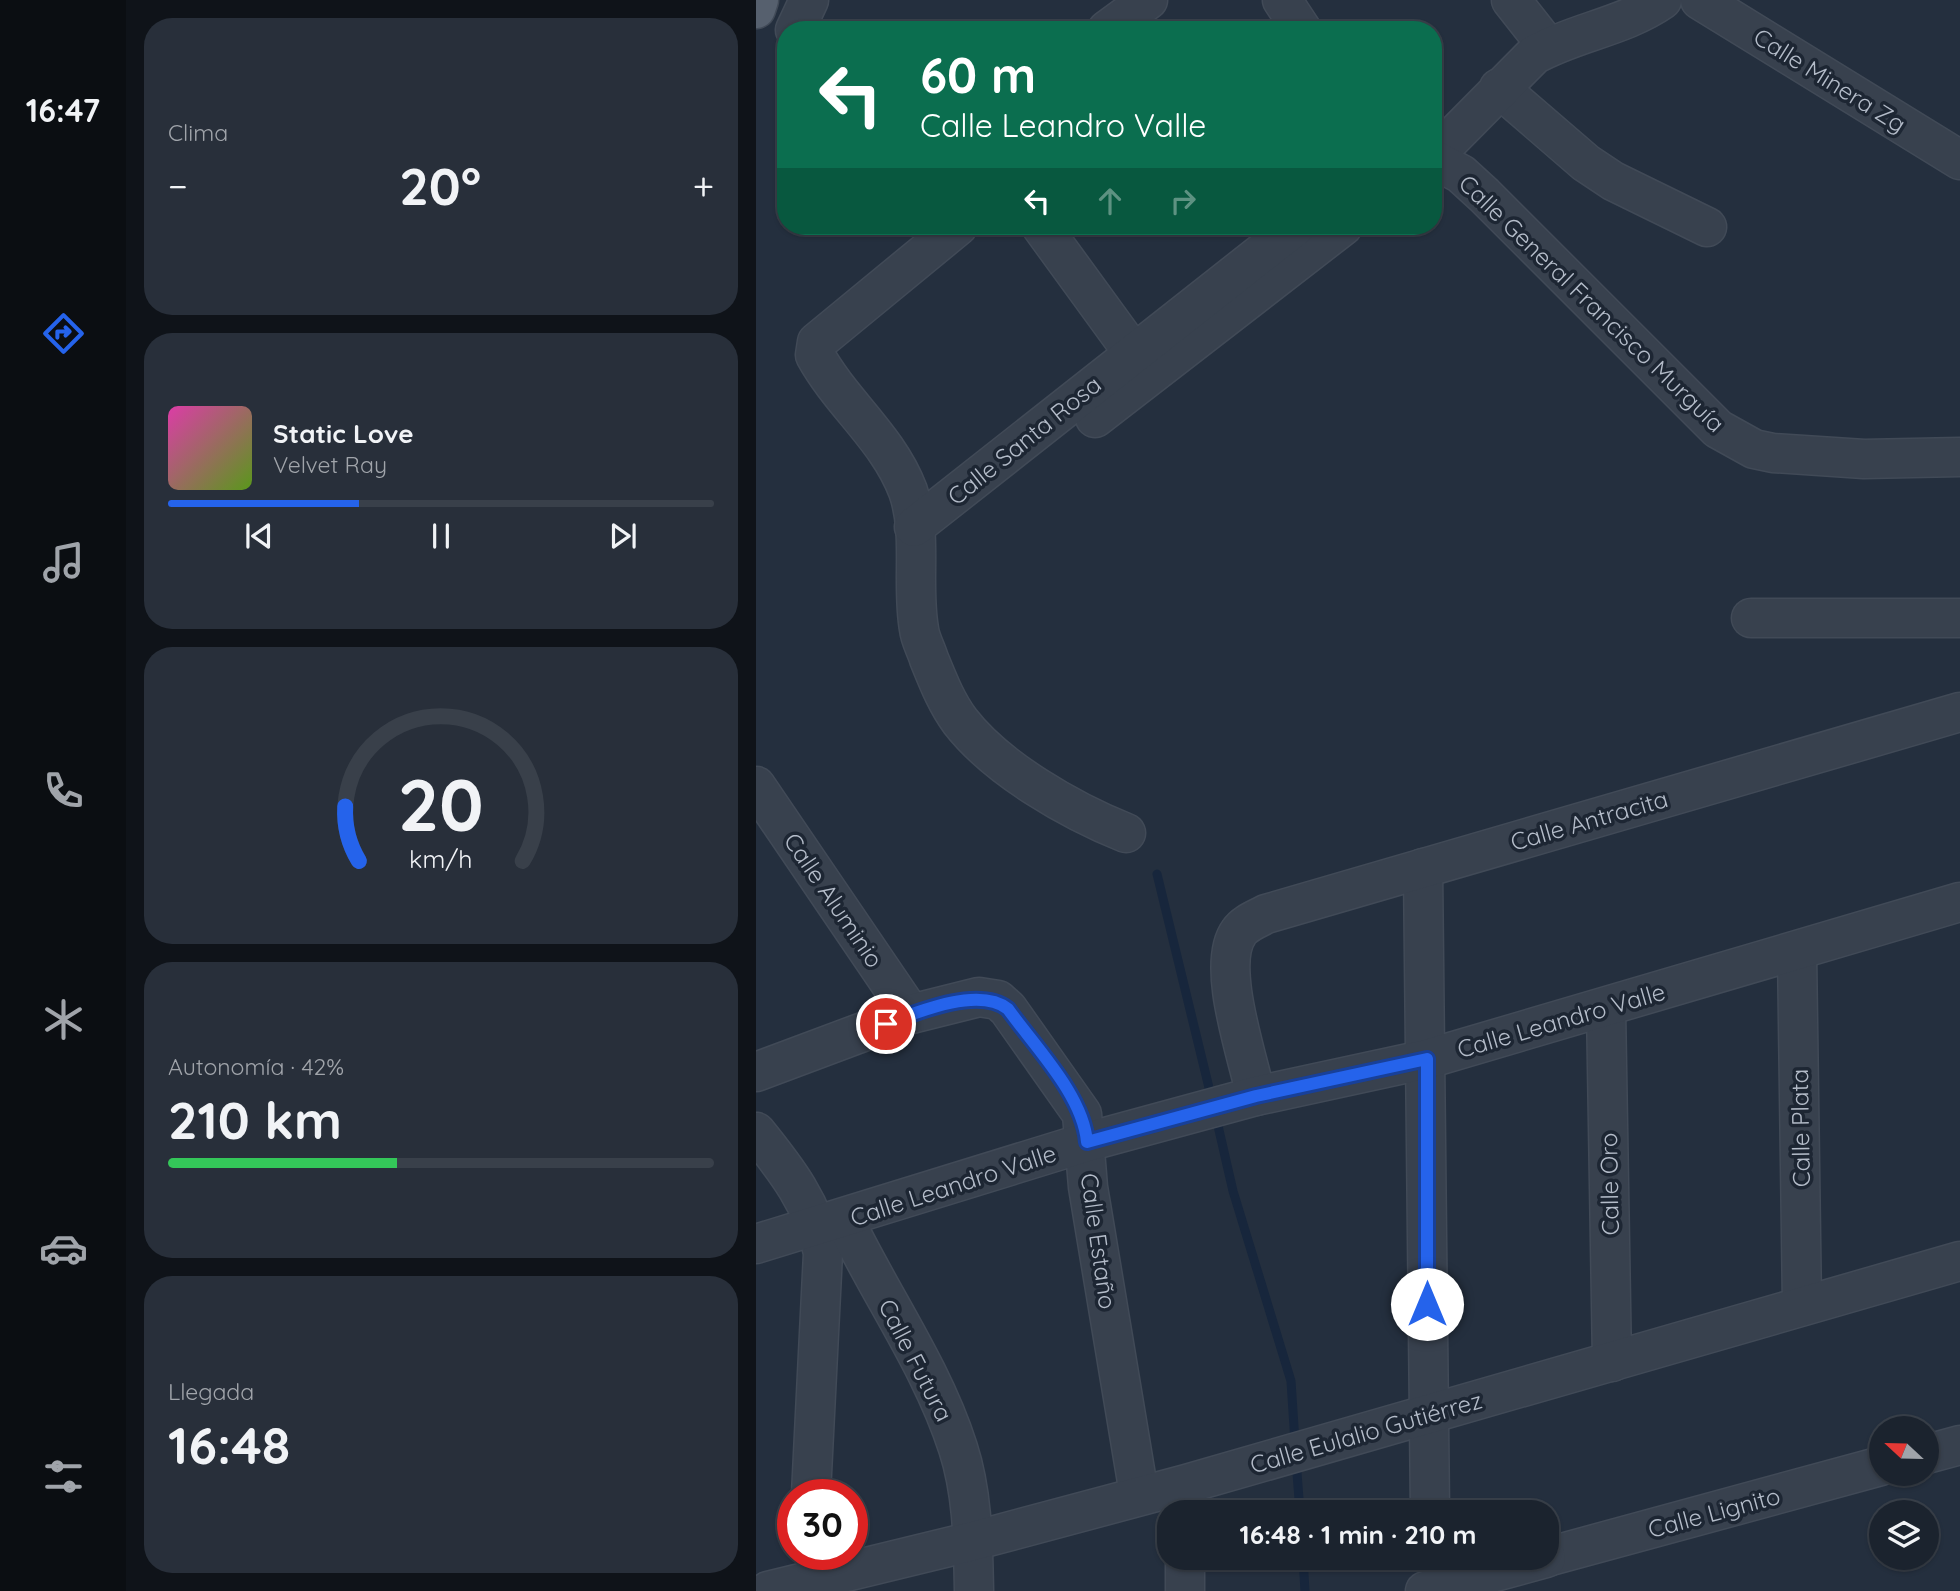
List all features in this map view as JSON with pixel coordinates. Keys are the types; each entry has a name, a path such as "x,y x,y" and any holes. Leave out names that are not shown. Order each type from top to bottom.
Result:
{"main road":[{"path":"756,9 759,0"}],"street":[{"path":"1119,21 1148,0"},
{"path":"1282,0 1296,21"},
{"path":"1511,0 1548,47"},
{"path":"1442,148 1520,66 1548,47 1611,26 1662,0"},
{"name":"Calle Minera Zg","path":"1700,0 1960,160"},
{"path":"1499,88 1586,163 1613,181 1707,227"},
{"name":"Calle General Francisco Murguía","path":"1442,163 1461,174 1484,195 1718,429 1735,441 1773,453 1864,458 1960,457"},
{"path":"947,235 817,342 815,355 900,471 909,495 914,527 919,631 941,690 960,721 984,747 1050,796 1084,817 1126,833"},
{"path":"1048,235 1142,364"},
{"name":"Calle Santa Rosa","path":"1095,418 1142,364 1286,235"},
{"name":"Calle Santa Rosa","path":"914,527 1142,364 1330,235"},
{"path":"1751,618 1960,618"},
{"name":"Calle Antracita","path":"1256,1096 1229,972 1232,948 1239,932 1266,914 1960,712"},
{"name":"Calle Aluminio","path":"756,786 911,1014"},
{"path":"1423,868 1430,1500"},
{"name":"Calle Leandro Valle","path":"756,1244 1087,1142 1256,1096 1427,1059 1960,902"},
{"name":"Calle Plata","path":"1797,950 1802,1306"},
{"name":"Calle Estaño","path":"911,1014 979,997 998,1000 1008,1009 1082,1114 1087,1142 1088,1186 1139,1494"},
{"name":"Calle Oro","path":"1606,1007 1612,1362"},
{"path":"756,1073 911,1014"},
{"name":"Calle Futura","path":"756,1132 831,1223 934,1385 959,1450 970,1502 974,1591"},
{"path":"812,1479 823,1288 831,1223"},
{"name":"Calle Eulalio Gutiérrez","path":"868,1557 973,1541 1139,1494 1186,1498 1428,1414 1960,1261"},
{"path":"1939,1451 1960,1445"},
{"name":"Calle Lignito","path":"1559,1553 1869,1469"},
{"name":"Calle Eulalio Gutiérrez","path":"768,1591 802,1570"},
{"path":"1185,1570 1185,1591"},
{"name":"Calle Lignito","path":"1430,1579 1477,1570"}],"waterway":[{"path":"1157,874 1212,1100"},
{"path":"1216,1117 1233,1191 1291,1381 1295,1442"},
{"path":"1296,1460 1299,1500"},
{"path":"1304,1570 1305,1591"}],"route":[{"path":"886,1024 911,1014 979,997 998,1000 1008,1009 1070,1094 1082,1114 1087,1142 1256,1096 1427,1059 1427,1304"}]}
